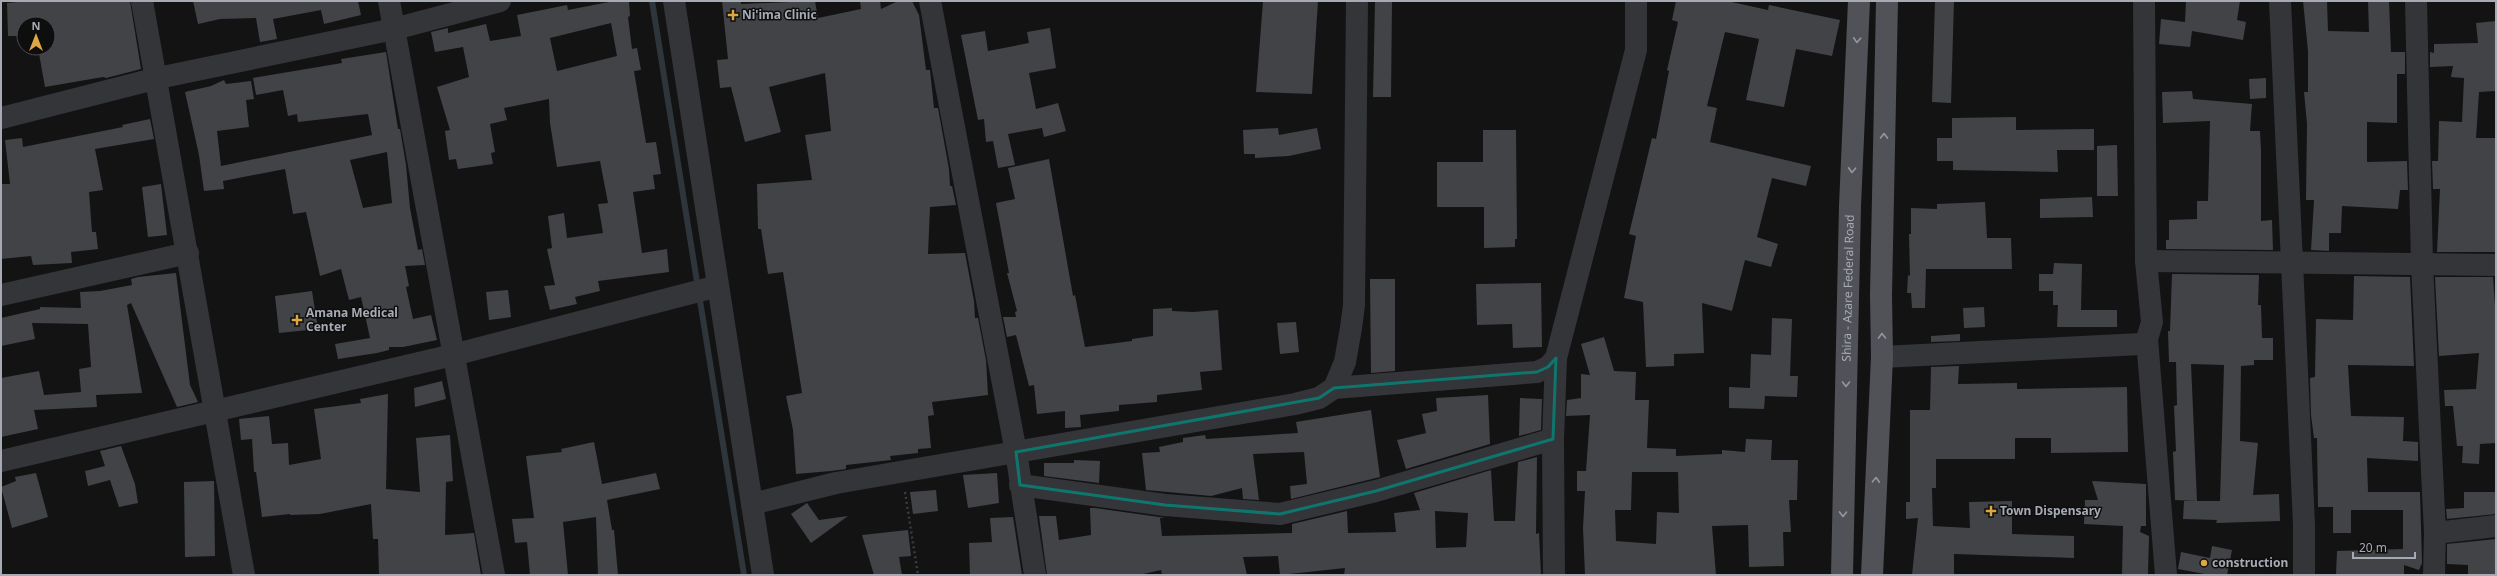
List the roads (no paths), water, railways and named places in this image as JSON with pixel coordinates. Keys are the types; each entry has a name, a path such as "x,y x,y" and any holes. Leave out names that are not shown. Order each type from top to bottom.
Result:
{"main road":[{"name":"Shira - Azare Federal Road","path":"1842,575 1850,206 1859,1"},
{"path":"1872,575 1882,357 1887,1"},
{"path":"1850,206 1883,201"}],"street":[{"path":"142,1 158,78 244,575"},
{"path":"390,1 494,575"},
{"path":"1,118 158,78 394,28 500,1"},
{"path":"674,1 703,290 752,504 763,575"},
{"path":"930,1 1016,452 1035,575"},
{"path":"1334,388 1345,362 1354,305 1357,1"},
{"path":"1554,575 1553,439 1556,358 1636,50 1636,1"},
{"path":"2144,1 2146,261 2152,322 2147,339 2166,575"},
{"path":"2280,1 2304,525 2304,575"},
{"path":"2416,1 2422,264 2435,533 2434,575"},
{"path":"1,295 188,253"},
{"path":"2146,261 2496,265"},
{"path":"1,461 454,355 703,290"},
{"path":"1882,357 2141,344 2147,339"},
{"path":"752,504 836,484 1295,404 1319,398 1334,388 1537,372 1548,367 1556,358"},
{"path":"1020,485 1165,505 1280,514 1376,491 1553,439"},
{"path":"2435,533 2496,526"}],"waterway":[{"path":"652,1 744,575"}],"place":[{"name":"Ni'ima Clinic","path":"733,15"},
{"name":"Amana Medical Center","path":"297,320"},
{"name":"Town Dispensary","path":"1991,511"},
{"name":"construction","path":"2204,563"}]}
